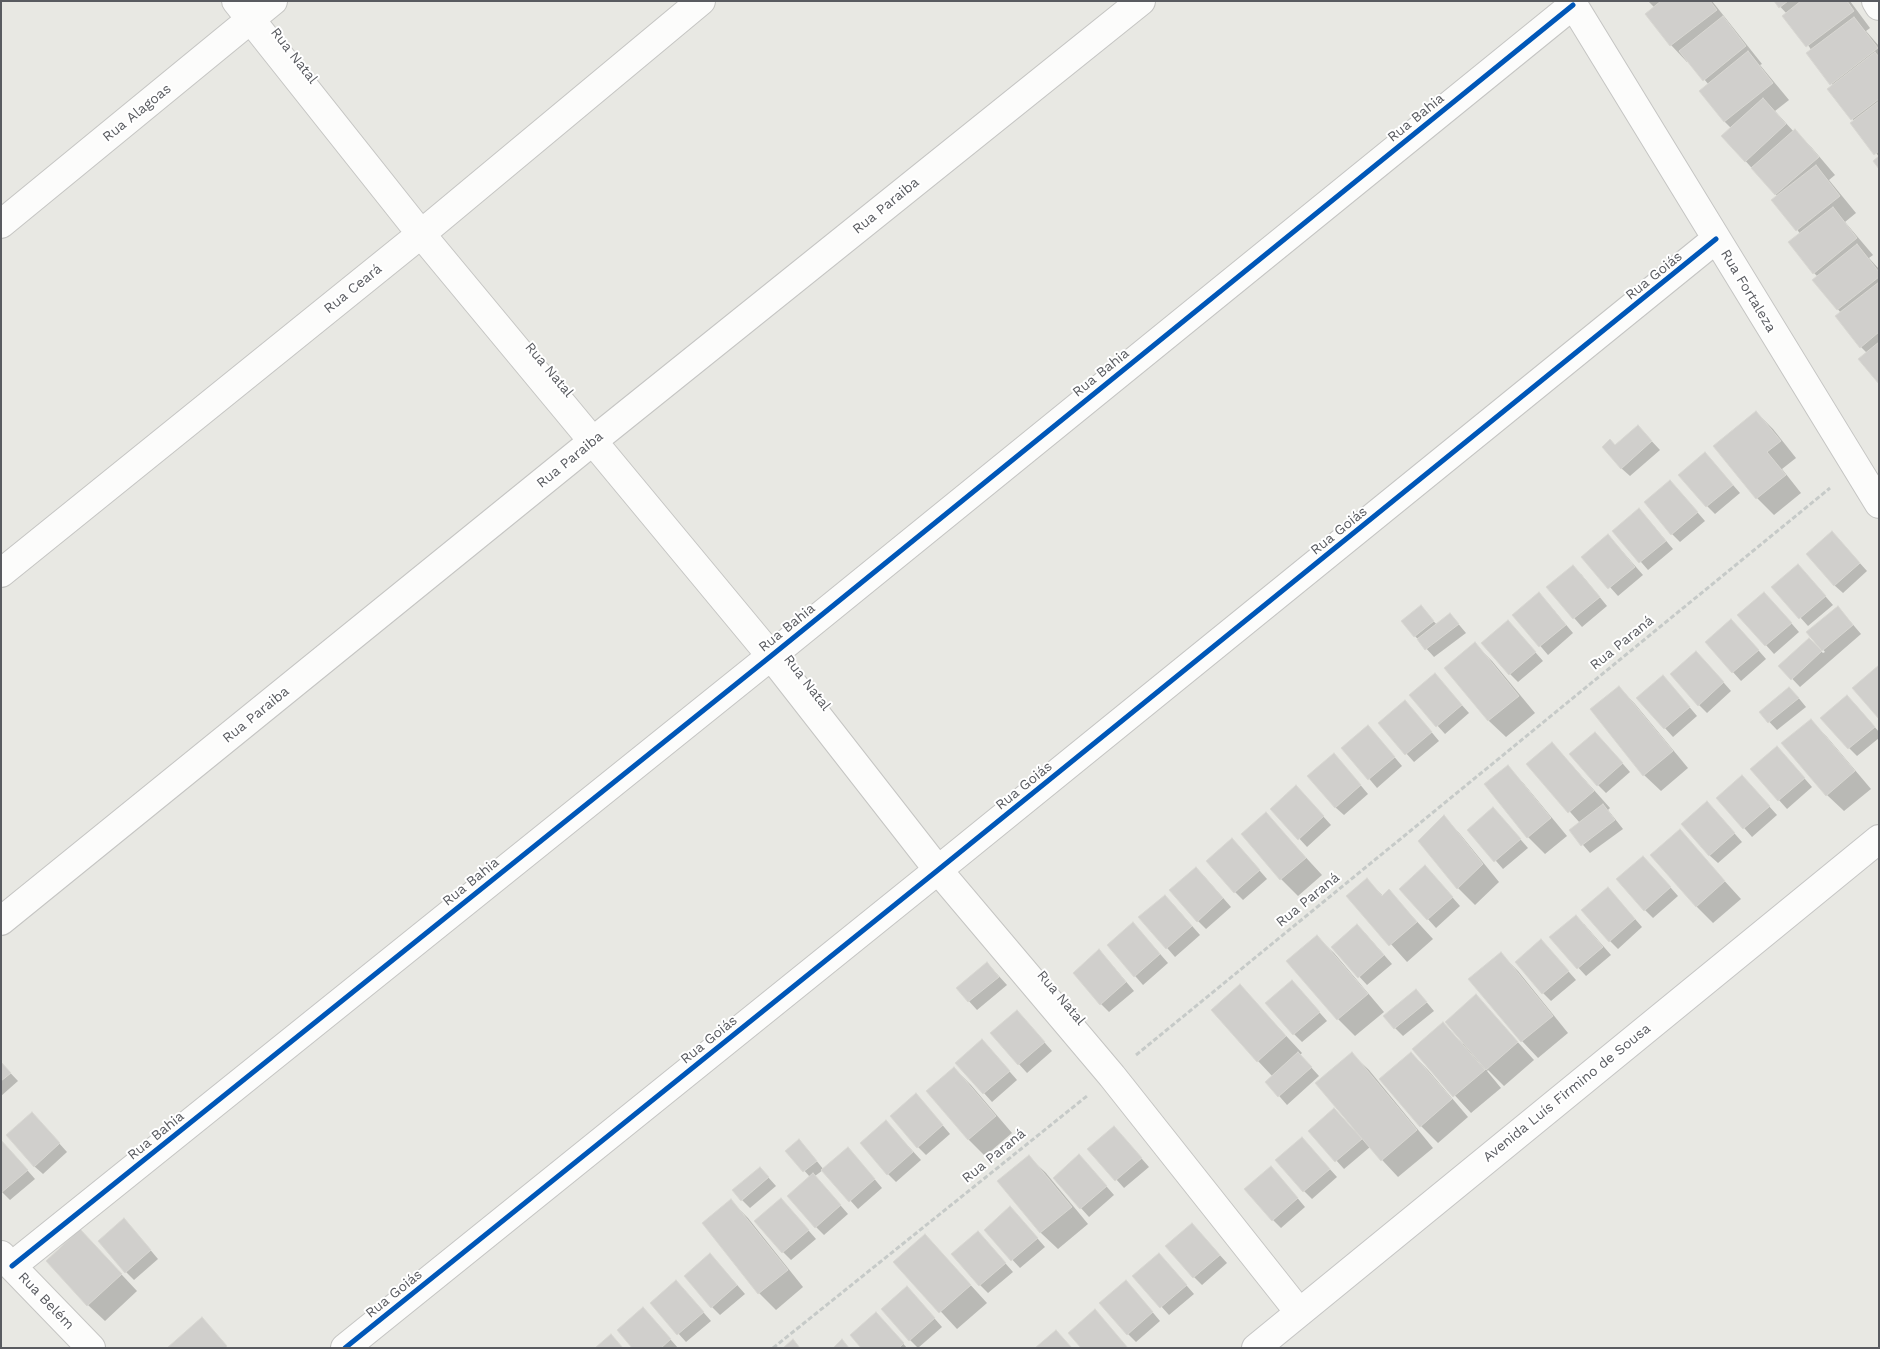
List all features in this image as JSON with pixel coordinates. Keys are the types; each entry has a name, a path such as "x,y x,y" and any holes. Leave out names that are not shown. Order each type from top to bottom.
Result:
{"street":[{"name":"Rua Alagoas","path":"1,224 243,10 273,1"},
{"name":"Rua Ceará","path":"1,573 421,234 701,1"},
{"name":"Rua Paraiba","path":"1,921 593,441 1141,1"},
{"path":"1876,1 1879,6"},
{"name":"Rua Fortaleza","path":"1572,3 1879,504"},
{"name":"Rua Bahia","path":"7,1260 771,656 1572,3"},
{"name":"Rua Natal","path":"243,10 421,234 771,656 938,870 1112,1076 1299,1312"},
{"name":"Rua Goiás","path":"345,1348 1716,239"},
{"name":"Avenida Luís Firmino de Sousa","path":"1256,1348 1879,839"},
{"name":"Rua Belém","path":"7,1260 91,1348"}],"building":[{"path":"1661,1 1710,1 1717,10 1670,46 1645,14"},
{"path":"1774,1 1788,1 1779,8"},
{"path":"1801,1 1847,1 1854,11 1806,47 1782,16"},
{"path":"1723,16 1746,46 1703,81 1679,51"},
{"path":"1854,17 1878,48 1830,85 1806,53"},
{"path":"1748,51 1773,83 1724,122 1699,91"},
{"path":"1875,52 1879,57 1879,99 1851,120 1827,89"},
{"path":"1763,98 1786,124 1745,162 1721,136"},
{"path":"1879,101 1879,151 1874,155 1850,123"},
{"path":"1795,129 1819,157 1775,195 1751,168"},
{"path":"1879,156 1879,169 1873,161"},
{"path":"1816,165 1840,196 1796,231 1771,200"},
{"path":"1833,207 1857,238 1813,274 1788,242"},
{"path":"1857,244 1879,272 1879,277 1837,310 1812,280"},
{"path":"1879,282 1879,332 1860,348 1835,316"},
{"path":"1879,342 1879,384 1858,359"},
{"path":"1756,411 1781,441 1767,452 1786,475 1756,499 1713,446"},
{"path":"1638,425 1652,441 1621,469 1602,447 1610,439 1615,445"},
{"path":"1705,452 1733,485 1706,507 1678,475"},
{"path":"1670,480 1698,512 1671,535 1644,502"},
{"path":"1639,508 1666,541 1639,563 1612,531"},
{"path":"1832,531 1860,563 1834,586 1806,554"},
{"path":"1608,534 1635,567 1608,589 1581,557"},
{"path":"1798,564 1826,596 1799,619 1771,587"},
{"path":"1573,565 1600,597 1573,619 1546,587"},
{"path":"1539,592 1566,625 1539,647 1512,615"},
{"path":"1764,592 1792,623 1765,646 1737,615"},
{"path":"1421,605 1434,621 1414,637 1401,621"},
{"path":"1838,606 1853,625 1822,651 1806,632"},
{"path":"1450,613 1459,624 1425,650 1417,639"},
{"path":"1731,619 1759,650 1732,673 1705,642"},
{"path":"1508,620 1536,652 1509,675 1481,643"},
{"path":"1809,638 1822,651 1791,680 1778,666"},
{"path":"1475,642 1519,696 1488,721 1444,668"},
{"path":"1696,651 1724,682 1698,706 1670,674"},
{"path":"1879,665 1879,719 1852,688"},
{"path":"1435,673 1462,705 1436,727 1409,695"},
{"path":"1663,675 1690,707 1664,729 1636,698"},
{"path":"1619,686 1673,751 1643,776 1590,709"},
{"path":"1789,687 1799,698 1768,723 1759,712"},
{"path":"1847,695 1875,727 1848,749 1820,718"},
{"path":"1405,700 1432,732 1405,755 1378,723"},
{"path":"1811,719 1855,771 1826,796 1781,743"},
{"path":"1368,725 1395,757 1368,780 1341,748"},
{"path":"1595,732 1623,763 1597,786 1569,754"},
{"path":"1552,742 1594,791 1568,813 1526,764"},
{"path":"1777,746 1805,778 1778,801 1750,769"},
{"path":"1334,753 1361,785 1335,808 1307,776"},
{"path":"1508,765 1551,818 1527,838 1484,784"},
{"path":"1742,775 1770,806 1743,829 1716,798"},
{"path":"1296,785 1324,816 1298,840 1270,809"},
{"path":"1707,801 1735,833 1709,856 1681,824"},
{"path":"1603,804 1615,820 1581,846 1569,830"},
{"path":"1493,807 1521,839 1494,862 1467,830"},
{"path":"1266,812 1306,858 1280,880 1241,834"},
{"path":"1444,815 1483,864 1457,889 1418,841"},
{"path":"1680,829 1725,881 1696,907 1650,855"},
{"path":"1232,838 1260,870 1234,893 1206,861"},
{"path":"1643,856 1671,887 1644,911 1616,879"},
{"path":"1425,865 1453,897 1427,920 1399,889"},
{"path":"1196,867 1223,898 1197,922 1169,890"},
{"path":"1367,878 1382,896 1389,889 1417,922 1389,946 1346,896"},
{"path":"1608,887 1635,919 1609,942 1581,910"},
{"path":"1165,895 1192,926 1166,949 1138,917"},
{"path":"1576,915 1603,947 1577,969 1549,937"},
{"path":"1133,922 1160,954 1134,977 1107,945"},
{"path":"1357,924 1384,955 1358,978 1331,947"},
{"path":"1317,935 1368,994 1337,1020 1286,961"},
{"path":"1541,939 1569,971 1542,994 1515,962"},
{"path":"1099,949 1126,982 1100,1005 1073,973"},
{"path":"1501,952 1553,1016 1521,1042 1468,979"},
{"path":"987,962 999,977 968,1002 956,988"},
{"path":"1292,980 1320,1012 1293,1035 1265,1003"},
{"path":"1240,984 1286,1036 1257,1062 1211,1010"},
{"path":"1416,989 1427,1002 1394,1029 1383,1016"},
{"path":"1476,994 1518,1042 1486,1070 1445,1022"},
{"path":"1017,1010 1045,1042 1018,1065 990,1033"},
{"path":"1443,1022 1485,1070 1453,1097 1412,1049"},
{"path":"982,1039 1010,1071 983,1094 955,1063"},
{"path":"1298,1052 1312,1067 1278,1097 1265,1082"},
{"path":"1352,1052 1417,1130 1381,1161 1315,1083"},
{"path":"1411,1052 1452,1099 1420,1127 1379,1079"},
{"path":"1,1062 11,1073 1,1081"},
{"path":"954,1067 996,1116 968,1140 926,1091"},
{"path":"916,1093 943,1125 917,1148 890,1116"},
{"path":"1334,1108 1362,1139 1335,1162 1308,1131"},
{"path":"32,1112 60,1143 34,1167 6,1135"},
{"path":"886,1120 913,1152 887,1175 860,1143"},
{"path":"1114,1126 1142,1158 1115,1181 1087,1149"},
{"path":"1302,1137 1330,1169 1303,1192 1275,1160"},
{"path":"799,1139 817,1161 803,1172 785,1151"},
{"path":"1,1140 28,1170 1,1193"},
{"path":"848,1147 875,1179 849,1202 821,1170"},
{"path":"1079,1154 1107,1186 1080,1209 1053,1178"},
{"path":"1029,1155 1072,1207 1040,1233 997,1181"},
{"path":"1271,1166 1298,1198 1272,1221 1244,1189"},
{"path":"760,1167 769,1177 741,1201 732,1190"},
{"path":"813,1173 841,1205 815,1228 787,1196"},
{"path":"781,1198 809,1230 782,1253 754,1221"},
{"path":"731,1199 788,1270 758,1294 702,1223"},
{"path":"1010,1206 1038,1238 1011,1261 984,1230"},
{"path":"124,1218 151,1250 125,1273 98,1241"},
{"path":"1192,1223 1220,1255 1193,1278 1165,1246"},
{"path":"80,1229 122,1274 87,1306 46,1261"},
{"path":"978,1231 1006,1263 979,1286 951,1254"},
{"path":"925,1234 971,1285 939,1313 893,1262"},
{"path":"710,1253 737,1285 711,1308 684,1276"},
{"path":"1159,1253 1187,1285 1160,1308 1132,1276"},
{"path":"676,1280 704,1312 677,1335 650,1303"},
{"path":"1126,1280 1153,1312 1127,1335 1099,1303"},
{"path":"907,1286 935,1318 909,1341 881,1309"},
{"path":"643,1307 671,1339 661,1348 632,1348 617,1330"},
{"path":"1095,1309 1128,1348 1081,1348 1068,1333"},
{"path":"876,1312 904,1343 899,1348 861,1348 850,1335"},
{"path":"202,1317 227,1346 225,1348 167,1348"},
{"path":"1056,1330 1072,1348 1035,1348"},
{"path":"611,1334 623,1348 595,1348"},
{"path":"793,1339 800,1348 783,1348"},
{"path":"842,1339 849,1348 833,1348"}],"cycle path":[{"path":"12,1266 771,656 1573,5"},
{"path":"345,1348 1716,239"}]}
